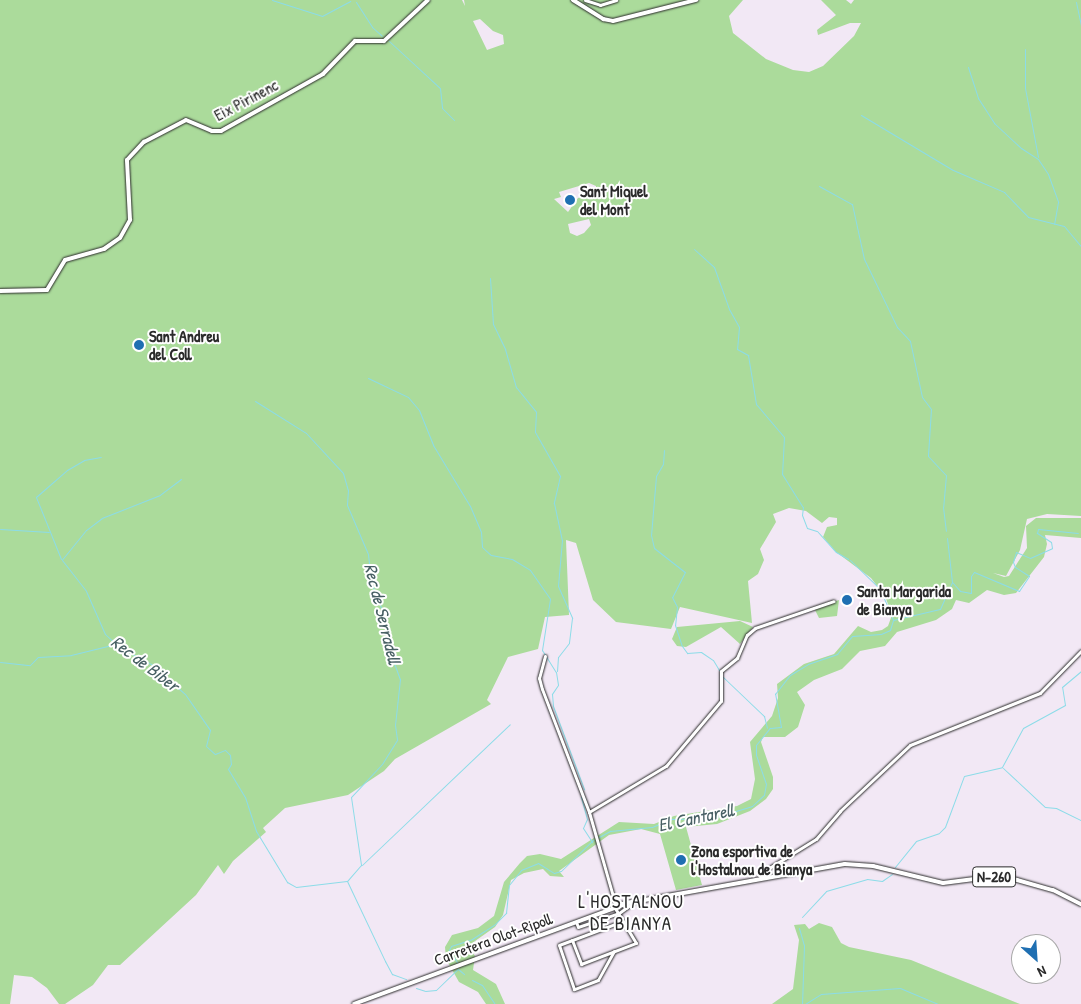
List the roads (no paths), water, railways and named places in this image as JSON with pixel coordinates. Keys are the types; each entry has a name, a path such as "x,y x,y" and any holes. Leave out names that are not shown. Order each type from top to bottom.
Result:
{"main road":[{"name":"Eix Pirinenc","path":"0,291 48,290 65,260 104,249 120,238 130,220 127,160 144,142 186,120 212,131 221,130 327,70 355,41 384,41 428,0"},
{"path":"573,0 603,19 613,21 696,0"},
{"name":"Carretera Olot-Ripoll","path":"354,1004 617,906 845,864 866,864 943,883 990,877 1017,880 1053,890 1081,904"}],"street":[{"path":"585,0 600,5 616,0"},
{"path":"589,812 666,766 721,700 723,666 737,658 747,635 755,628 812,607 834,602"},
{"path":"760,879 761,873 816,839 840,811 910,745 1040,693 1081,651"},
{"path":"545,656 539,678 589,812 617,906 636,943 581,964 572,940"},
{"path":"617,906 632,899 640,901"},
{"path":"576,922 578,927 620,912 634,902"},
{"path":"614,952 598,980 574,989 558,945 622,919"}],"waterway":[{"path":"272,0 322,16 350,1"},
{"path":"356,2 372,27 382,36"},
{"path":"1076,2 1081,25"},
{"path":"1081,27 1081,42"},
{"path":"389,41 440,88 442,108 454,120"},
{"path":"1025,49 1025,88 1038,157"},
{"path":"968,67 978,98 994,123 1021,148 1038,159 1048,174 1058,202 1054,224"},
{"path":"861,115 953,170 1004,192 1028,217 1064,226 1081,246"},
{"path":"819,186 852,204 864,259 897,327 910,341 922,397 931,409 928,456 946,475 943,507 946,531"},
{"path":"694,249 714,267 729,309 739,327 737,349 748,355 756,404 784,437 782,474 803,507 802,515 807,528 817,531 836,552 848,559"},
{"path":"490,278 493,324 505,349 516,387 536,412 535,432 560,476 554,503 562,540 558,586 572,618 569,643 558,657 557,671"},
{"path":"368,378 408,397 419,410 433,445 470,506 481,532 482,547 491,555 512,559 530,570 550,599 542,650 556,672 558,685 552,694 553,706 584,789"},
{"name":"Rec de Serradell","path":"255,401 306,433 343,473 348,490 347,505 368,554 371,582 389,628 390,652 400,679 395,725 397,740 382,764 351,797 361,865 347,881"},
{"path":"664,450 663,464 656,476 651,535 654,548 685,572 672,597 677,607 675,625 682,646 687,653 701,652 713,660 719,670"},
{"path":"61,559 36,497 67,470 84,460 101,457"},
{"name":"Rec de Biber","path":"181,479 160,495 102,518 86,530 62,560 86,591 105,634 119,647 151,664 185,694 210,730 206,746 215,754 225,750 230,755 231,764 228,769 245,797 256,831 287,882 296,887 347,881 392,974 406,979"},
{"path":"0,529 49,532"},
{"path":"599,837 610,831 652,827 672,819 713,818 752,806 764,795 766,784 756,755 756,745 770,728 781,727 775,694 790,675 808,664 837,654 852,636 881,634 890,630 893,620 940,609 952,582 960,591 971,593 971,576 974,572 1019,591 1029,576 1015,567 1013,562 1016,552 1030,558 1052,548 1051,542 1037,533 1038,529 1078,533"},
{"path":"947,538 952,582"},
{"path":"850,560 880,589 893,620"},
{"path":"0,662 30,665 38,657 71,655 116,644"},
{"path":"895,867 916,841 939,833 945,827 964,776 1002,767 1023,728 1065,705 1062,687 1081,671"},
{"path":"723,677 764,716 767,728"},
{"path":"362,865 510,724"},
{"path":"1003,768 1045,807 1056,808 1081,820"},
{"path":"581,797 587,819 583,828 592,842"},
{"name":"El Cantarell","path":"457,962 449,950 451,946 472,939 495,924 506,913 509,885 521,870 538,863 554,873 561,871 593,840"},
{"path":"802,917 826,891 867,879 882,881 892,874"},
{"path":"799,928 804,945 802,1004"},
{"name":"Rec de Serradell","path":"416,988 425,991 436,990 458,969 464,974"},
{"name":"Rec de Serradell","path":"472,980 482,985 495,1004"},
{"path":"805,1004 821,994 900,988 938,1004"}],"place":[{"name":"Sant Miquel del Mont","path":"570,200"},
{"name":"Sant Andreu del Coll","path":"139,345"},
{"name":"Santa Margarida de Bianya","path":"847,600"},
{"name":"Zona esportiva de l'Hostalnou de Bianya","path":"681,860"}],"district":[{"name":"L'HOSTALNOU DE BIANYA","path":"631,913"}]}
